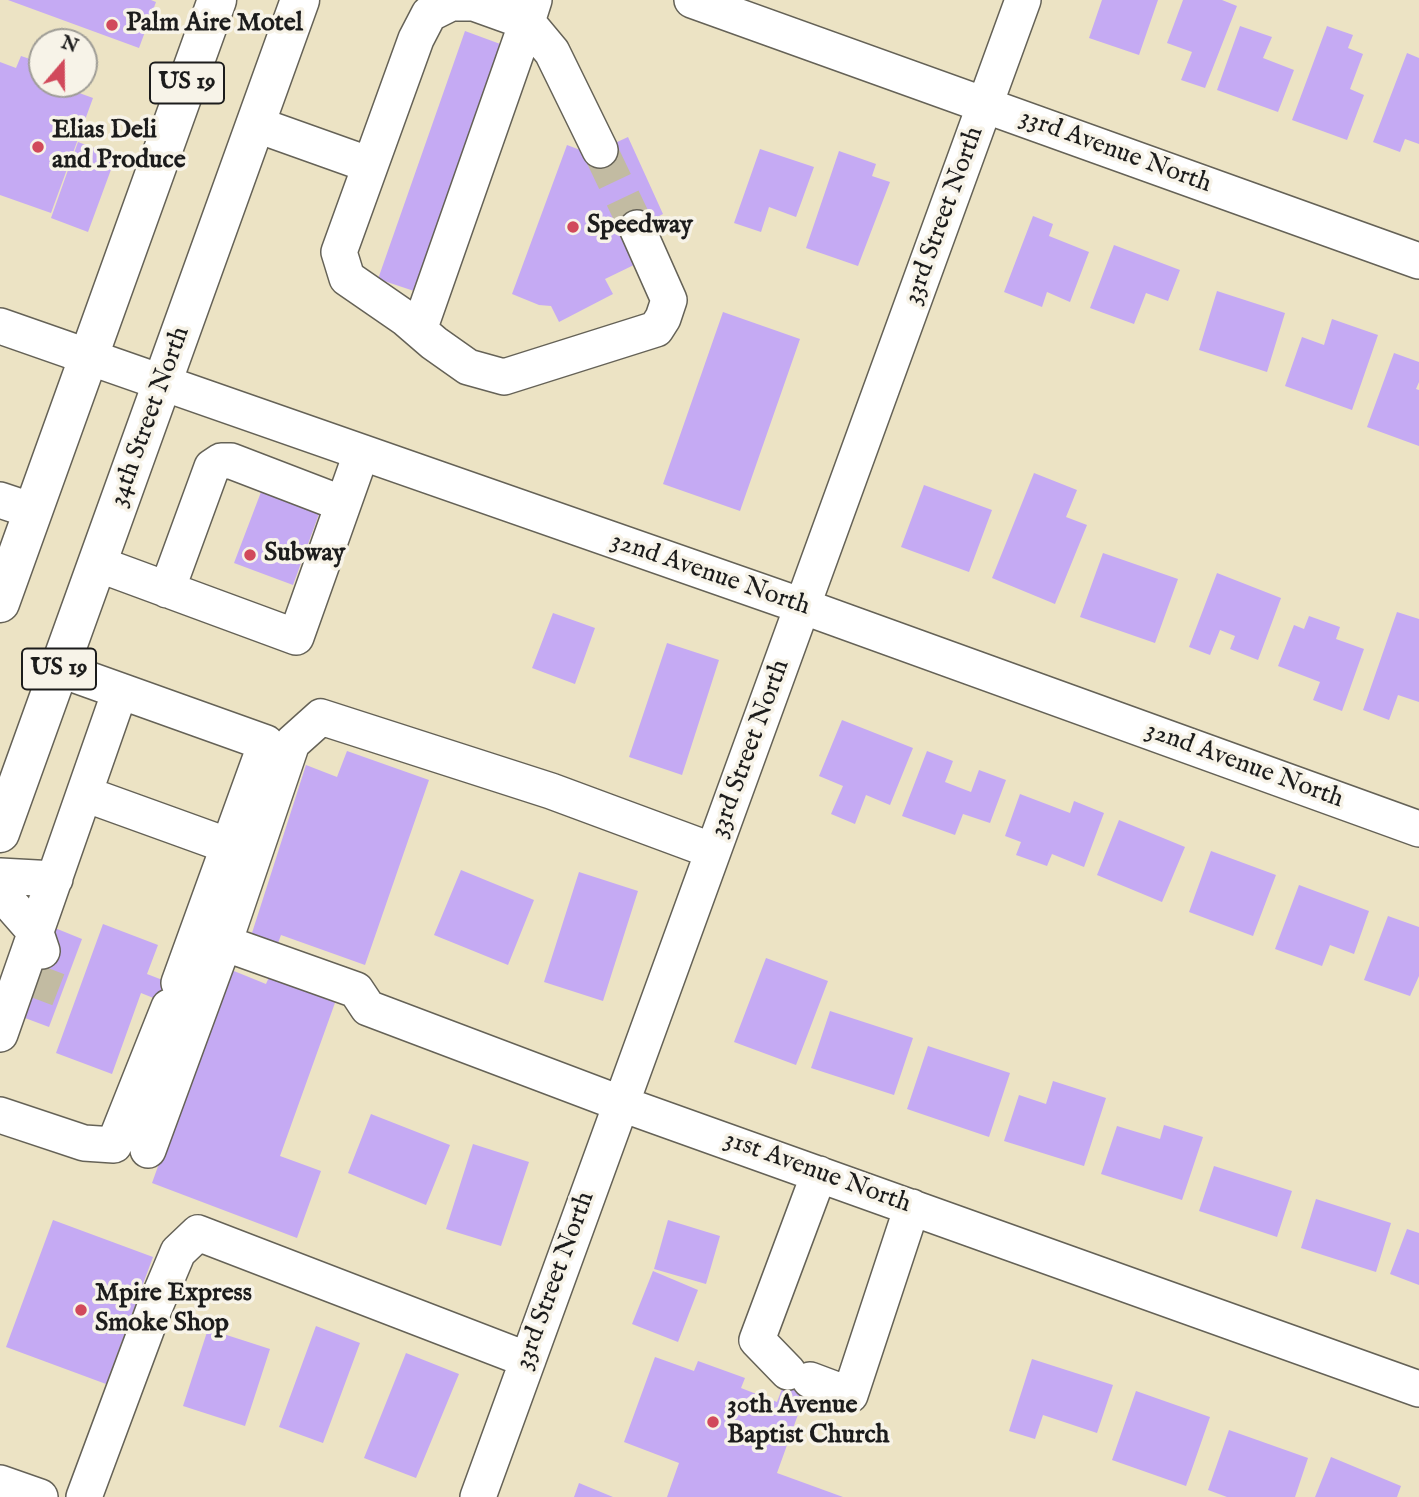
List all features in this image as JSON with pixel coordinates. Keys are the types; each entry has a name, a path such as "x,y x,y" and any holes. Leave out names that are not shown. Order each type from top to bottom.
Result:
{"highway":[{"name":"US 19","path":"0,603 17,506 89,357 217,0"},
{"name":"34th Street North","path":"0,833 300,0"}],"street":[{"name":"33rd Avenue North","path":"692,0 1419,261"},
{"name":"33rd Street North","path":"478,1497 1023,0"},
{"path":"531,11 474,3 451,3 429,14 416,39 339,252 347,278 405,318 468,367 504,376 656,329 669,300 637,228"},
{"path":"531,11 600,150"},
{"path":"419,330 531,11"},
{"path":"255,124 370,165"},
{"name":"32nd Avenue North","path":"0,326 802,607 1419,829"},
{"path":"97,564 296,637 362,454"},
{"path":"167,590 212,467 221,461 231,461 343,504"},
{"path":"0,1115 83,1143 114,1145 174,995 266,743 59,669"},
{"path":"0,1034 120,691"},
{"path":"148,1150 224,943 292,743 321,717 551,791 713,851"},
{"path":"85,794 229,846"},
{"path":"0,876 55,879"},
{"path":"0,892 36,933 42,984 18,1046 0,1055"},
{"name":"31st Avenue North","path":"224,943 356,990 368,1008 622,1104 1419,1389"},
{"path":"819,1174 757,1340 799,1376 850,1395 912,1207"},
{"path":"84,1497 173,1263 178,1252 198,1233 528,1360"},
{"path":"0,1483 35,1496"}],"building":[{"name":"Palm Aire Motel","path":"8,0 156,2 139,48 98,33 98,28 84,28"},
{"path":"1102,0 1158,0 1139,55 1089,38"},
{"path":"1183,0 1222,0 1237,6 1205,88 1181,80 1192,52 1167,43"},
{"path":"1240,26 1272,37 1263,58 1294,70 1278,112 1217,90"},
{"path":"1327,26 1353,35 1348,48 1363,54 1350,89 1364,95 1347,140 1292,120"},
{"path":"465,31 503,45 417,292 378,279"},
{"path":"1407,53 1419,58 1419,144 1405,139 1400,152 1373,142"},
{"name":"Elias Deli and Produce","path":"21,56 28,58 28,98 93,98 51,213 0,195 0,62 16,68"},
{"path":"628,137 663,214 637,228 638,263 605,279 613,294 559,322 551,306 539,305 512,294 567,145 591,154"},
{"path":"78,142 116,156 88,232 51,218"},
{"path":"760,149 814,167 796,217 769,207 761,232 734,223"},
{"path":"839,151 876,164 872,176 890,182 858,266 806,248"},
{"path":"1033,216 1053,224 1049,236 1089,252 1070,302 1047,292 1042,307 1004,292"},
{"path":"1114,245 1180,270 1168,301 1146,293 1134,324 1090,308"},
{"path":"1217,291 1285,313 1267,372 1199,350"},
{"path":"723,312 800,339 740,511 663,484"},
{"path":"1332,319 1378,335 1352,410 1285,386 1302,337 1324,345"},
{"path":"1394,353 1419,362 1419,382 1416,389 1419,390 1419,446 1367,427"},
{"path":"1034,473 1077,490 1066,517 1087,525 1055,604 992,578"},
{"path":"924,485 992,510 969,572 901,547"},
{"name":"Subway","path":"261,492 319,514 293,585 234,563"},
{"path":"1103,553 1178,579 1155,643 1080,617"},
{"path":"1217,573 1281,598 1258,660 1230,649 1235,636 1220,630 1210,655 1189,647"},
{"path":"1397,612 1419,619 1419,702 1398,695 1389,720 1363,710"},
{"path":"553,613 595,628 575,684 532,668"},
{"path":"1309,616 1340,627 1336,639 1364,649 1342,711 1313,700 1320,682 1278,666 1294,625 1304,629"},
{"path":"667,643 719,660 682,775 629,757"},
{"path":"842,720 913,748 890,805 866,795 855,824 831,814 843,786 819,776"},
{"path":"347,751 429,780 365,965 281,935 277,946 251,936 306,765 337,777"},
{"path":"927,751 953,761 945,782 971,792 979,770 1006,780 990,823 963,814 955,835 902,816"},
{"path":"1020,794 1070,813 1074,801 1104,813 1084,867 1052,854 1047,866 1016,855 1021,842 1005,836"},
{"path":"1119,820 1185,847 1162,902 1097,875"},
{"path":"1211,851 1276,875 1253,936 1189,912"},
{"path":"461,870 534,900 508,965 434,935"},
{"path":"579,872 638,891 603,1001 544,982"},
{"path":"1299,885 1369,911 1354,954 1330,945 1322,966 1275,949"},
{"path":"1388,916 1419,927 1419,976 1410,996 1364,980"},
{"path":"103,924 158,945 147,974 178,986 171,1005 141,993 112,1074 56,1053"},
{"path":"50,926 82,939 49,1027 17,1015"},
{"path":"766,958 828,981 796,1065 734,1042"},
{"path":"229,969 266,984 270,975 336,1000 280,1156 321,1171 297,1238 152,1183"},
{"path":"830,1011 913,1038 894,1095 811,1068"},
{"path":"928,1046 1010,1073 989,1137 907,1109"},
{"path":"1053,1081 1106,1098 1084,1166 1004,1141 1019,1095 1046,1104"},
{"path":"371,1114 450,1145 426,1205 348,1173"},
{"path":"1164,1125 1203,1137 1182,1200 1101,1174 1117,1126 1160,1139"},
{"path":"473,1144 529,1162 501,1246 446,1229"},
{"path":"1214,1166 1292,1191 1277,1237 1199,1211"},
{"path":"1316,1199 1391,1223 1376,1272 1301,1248"},
{"path":"53,1220 153,1257 106,1384 6,1347"},
{"path":"668,1220 720,1236 706,1284 654,1269"},
{"path":"1407,1229 1419,1233 1419,1285 1390,1274"},
{"path":"653,1271 698,1290 678,1342 632,1324"},
{"path":"316,1326 360,1343 323,1443 279,1427"},
{"path":"208,1329 270,1349 245,1426 183,1406"},
{"path":"406,1353 459,1374 416,1478 364,1458"},
{"name":"30th Avenue Baptist Church","path":"655,1357 694,1371 698,1361 745,1378 741,1388 777,1402 792,1362 814,1370 777,1473 843,1497 667,1497 679,1463 624,1442"},
{"path":"1032,1359 1113,1385 1097,1433 1043,1415 1035,1439 1009,1431"},
{"path":"1136,1391 1210,1417 1186,1486 1112,1460"},
{"path":"1229,1430 1308,1458 1295,1497 1227,1497 1208,1490"},
{"path":"1331,1457 1401,1486 1397,1497 1315,1497"},
{"path":"579,1483 613,1497 574,1497"}],"tunnel":[{"path":"600,150 637,228"},
{"path":"36,999 48,968"}],"place":[{"name":"Palm Aire Motel","path":"112,25"},
{"name":"Elias Deli and Produce","path":"38,147"},
{"name":"Speedway","path":"573,227"},
{"name":"Subway","path":"250,555"},
{"name":"Mpire Express Smoke Shop","path":"81,1310"},
{"name":"30th Avenue Baptist Church","path":"713,1422"}]}
